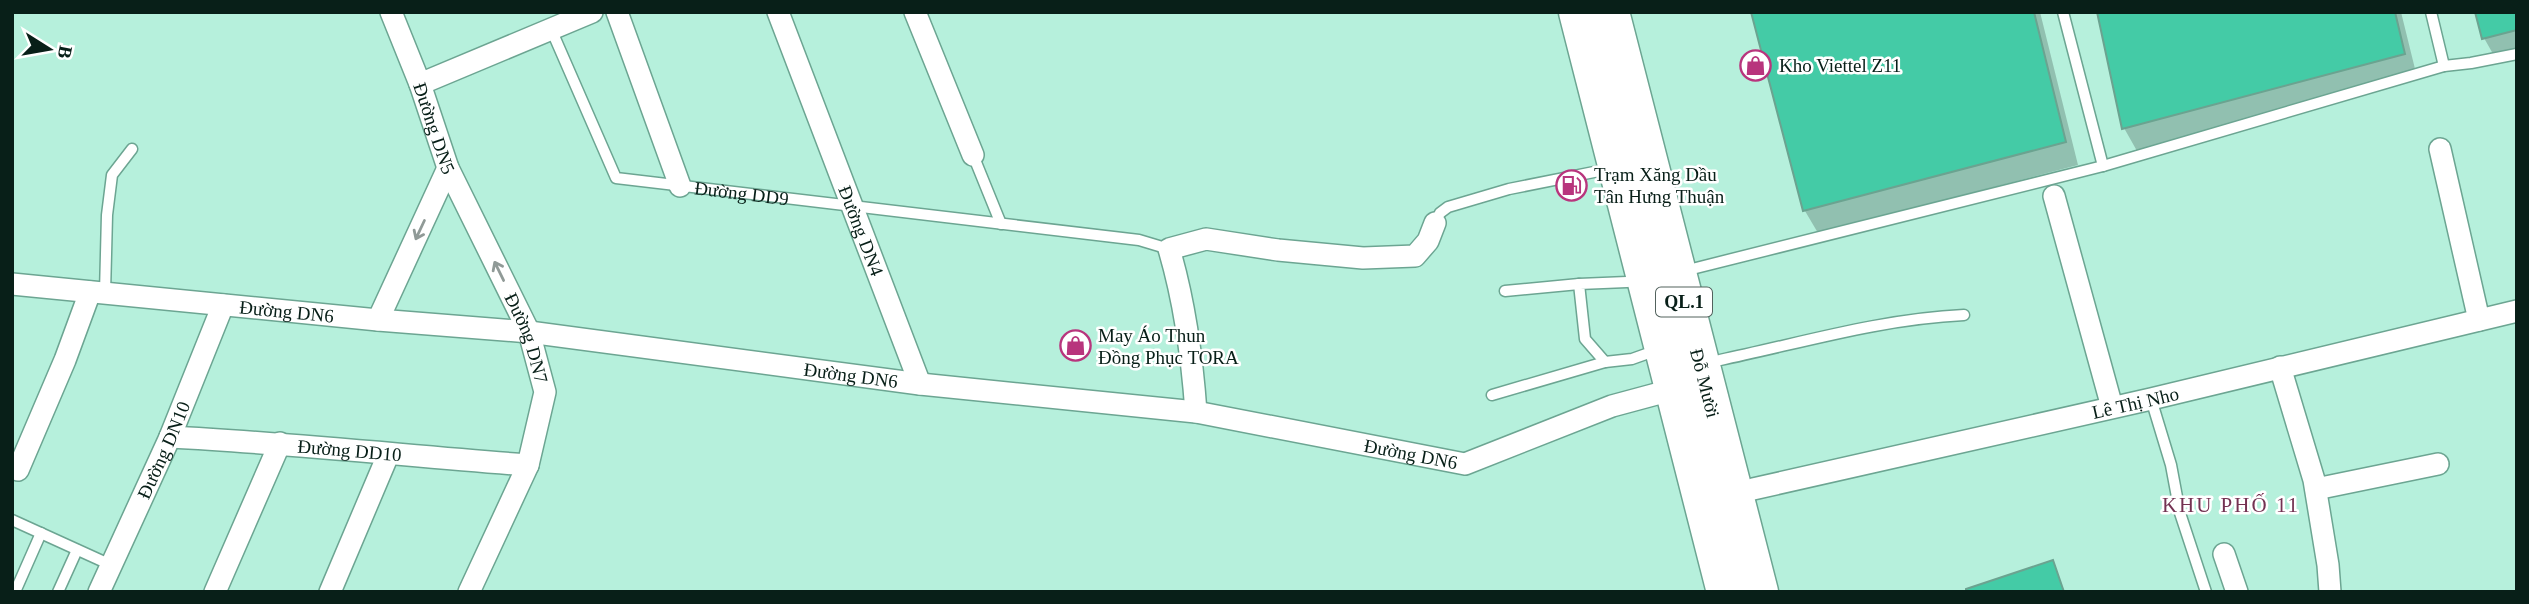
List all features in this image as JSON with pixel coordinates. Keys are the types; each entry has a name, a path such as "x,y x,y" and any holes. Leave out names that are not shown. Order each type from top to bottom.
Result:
{"highway":[{"name":"Đỗ Mười","path":"1558,12 1646,354 1666,391 1726,592"},
{"name":"Đỗ Mười","path":"1578,12 1666,391 1706,592"},
{"name":"Đỗ Mười","path":"1609,12 1743,491 1779,592"},
{"name":"Đỗ Mười","path":"1631,12 1720,360 1759,592"}],"street":[{"name":"Đường DN5","path":"378,320 448,168 420,84 391,12"},
{"path":"420,84 547,21 592,12"},
{"path":"618,12 680,186"},
{"name":"Đường DN4","path":"778,12 920,384"},
{"path":"915,12 973,155"},
{"path":"2440,149 2479,320"},
{"name":"Đường DN7","path":"448,168 529,332 545,392 528,465 469,592"},
{"path":"2054,197 2112,407"},
{"path":"1196,412 1182,293 1169,249 1206,239 1278,250 1363,258 1415,256 1428,242 1435,223"},
{"name":"Đường DN6","path":"12,285 529,332 920,384 1196,412 1465,464 1612,406 1666,391"},
{"path":"14,474 97,293"},
{"name":"Đường DN10","path":"99,592 170,437 223,305"},
{"name":"Lê Thị Nho","path":"1743,491 2151,399 2517,310"},
{"path":"2280,368 2316,489 2330,592"},
{"name":"Đường DD10","path":"170,437 280,443 528,465"},
{"path":"215,592 280,443"},
{"path":"330,592 388,454"},
{"path":"2316,489 2438,464"},
{"path":"2224,554 2236,592"}],"lane":[{"path":"2063,12 2103,166"},
{"path":"2431,12 2444,66"},
{"name":"Đường DD9","path":"547,21 616,178 1139,240 1169,249"},
{"path":"1696,268 2103,166 2444,66 2517,54"},
{"path":"97,293 112,174 132,149"},
{"path":"973,155 1001,224"},
{"path":"1435,223 1440,213 1448,207 1509,189 1599,171"},
{"path":"1504,291 1627,282"},
{"path":"1579,284 1585,339 1605,362"},
{"path":"1720,360 1854,328 1917,317 1964,315"},
{"path":"1492,395 1605,362 1632,359 1646,354"},
{"path":"2151,399 2171,465 2180,513 2206,592"},
{"path":"12,520 111,565"},
{"path":"15,592 41,533"},
{"path":"58,592 77,550"}],"building":[{"path":"1751,12 2034,12 2066,142 1803,211"},
{"path":"2097,12 2395,12 2405,54 2122,129"},
{"path":"2475,12 2517,12 2517,30 2482,39"},
{"path":"2053,560 2064,592 1966,592 1966,589"}],"place":[{"name":"Kho Viettel Z11","path":"1756,65"},
{"name":"Trạm Xăng Dầu Tân Hưng Thuận","path":"1571,185"},
{"name":"May Áo Thun Đồng Phục TORA","path":"1075,346"}],"district":[{"name":"KHU PHỐ 11","path":"2231,505"}]}
